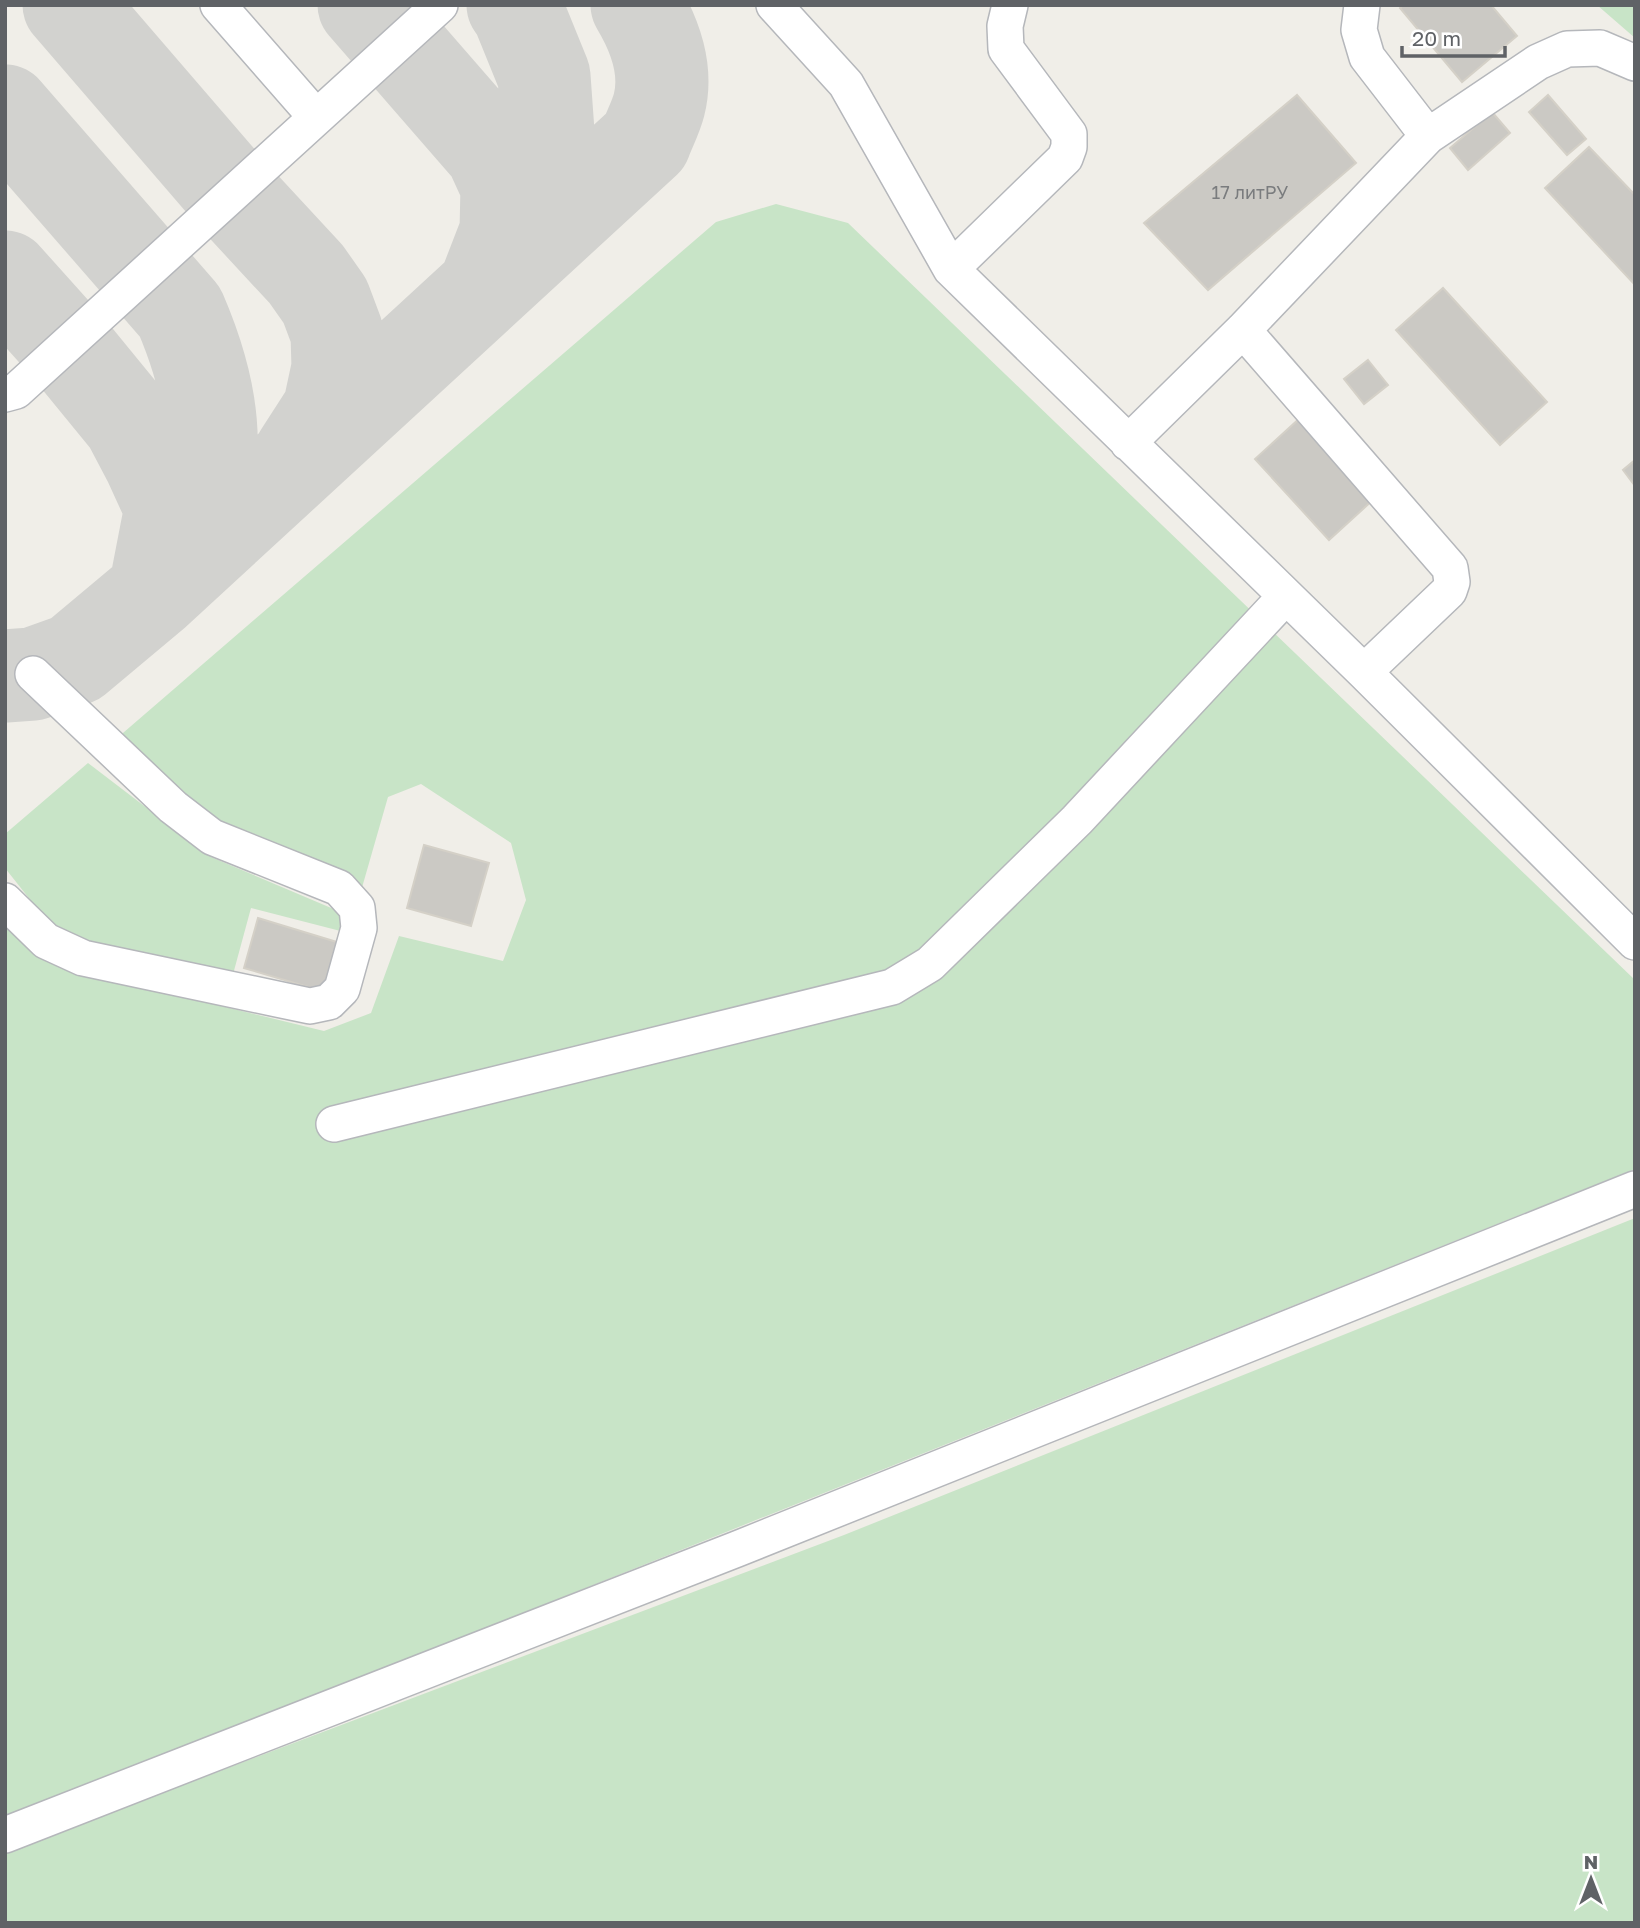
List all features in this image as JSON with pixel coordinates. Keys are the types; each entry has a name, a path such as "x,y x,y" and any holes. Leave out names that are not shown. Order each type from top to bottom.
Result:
{"lane":[{"path":"218,5 316,117"},
{"path":"5,394 16,391 440,5"},
{"path":"774,5 846,84 951,269 1364,672 1635,942"},
{"path":"951,269 1065,158 1069,147 1069,134 1006,49 1005,26 1010,5"},
{"path":"1362,5 1359,30 1367,57 1428,136"},
{"path":"1128,443 1243,330 1428,136 1538,62 1567,49 1600,48 1635,63"},
{"path":"1243,330 1450,568 1452,582 1448,592 1364,672"},
{"path":"334,1124 892,987 930,964 1077,820 1286,596"},
{"path":"5,901 46,941 83,958 310,1006 329,1002 342,989 359,928 357,908 339,888 212,837 173,807 33,674"},
{"path":"5,1835 737,1549 1635,1189"}],"green space":[{"path":"1597,5 1635,5 1635,38"},
{"path":"776,204 848,223 1635,980 1635,1169 5,1820 5,921 70,969 324,1031 371,1013 399,936 503,961 526,900 511,843 421,784 388,797 361,891 222,833 116,739 716,222"},
{"path":"88,763 211,857 343,913 356,935 251,908 232,978 94,947 47,921 5,868 5,834"},
{"path":"1635,1218 1635,1923 5,1923 5,1852 844,1535"}],"building":[{"path":"1403,5 1491,5 1517,36 1462,82 1400,8"},
{"path":"1297,95 1356,163 1208,290 1144,223"},
{"path":"1548,95 1586,139 1567,155 1529,112"},
{"path":"1492,112 1510,133 1468,170 1450,148"},
{"path":"1589,147 1635,195 1635,285 1545,188"},
{"path":"1443,288 1547,402 1500,445 1396,330"},
{"path":"1368,360 1388,385 1364,404 1344,379"},
{"path":"1300,418 1374,499 1329,540 1255,459"},
{"path":"1635,460 1635,486 1623,470"},
{"path":"424,845 489,863 471,926 407,908"},
{"path":"258,918 340,943 325,992 244,968"}],"taxiway":[{"path":"69,5 231,193 306,274 325,301 337,333 338,368 329,410 300,455"},
{"path":"364,5 491,151 507,186 506,232 484,289"},
{"path":"513,5 544,76 548,132 540,198 525,241"},
{"path":"5,676 33,674 75,659 155,592 645,141 659,105 662,79 654,41 637,5"},
{"path":"5,111 180,312 189,334 204,382 211,432 211,456 200,504 166,571"},
{"path":"5,277 66,345 129,422 149,460 171,508 158,575"}]}
